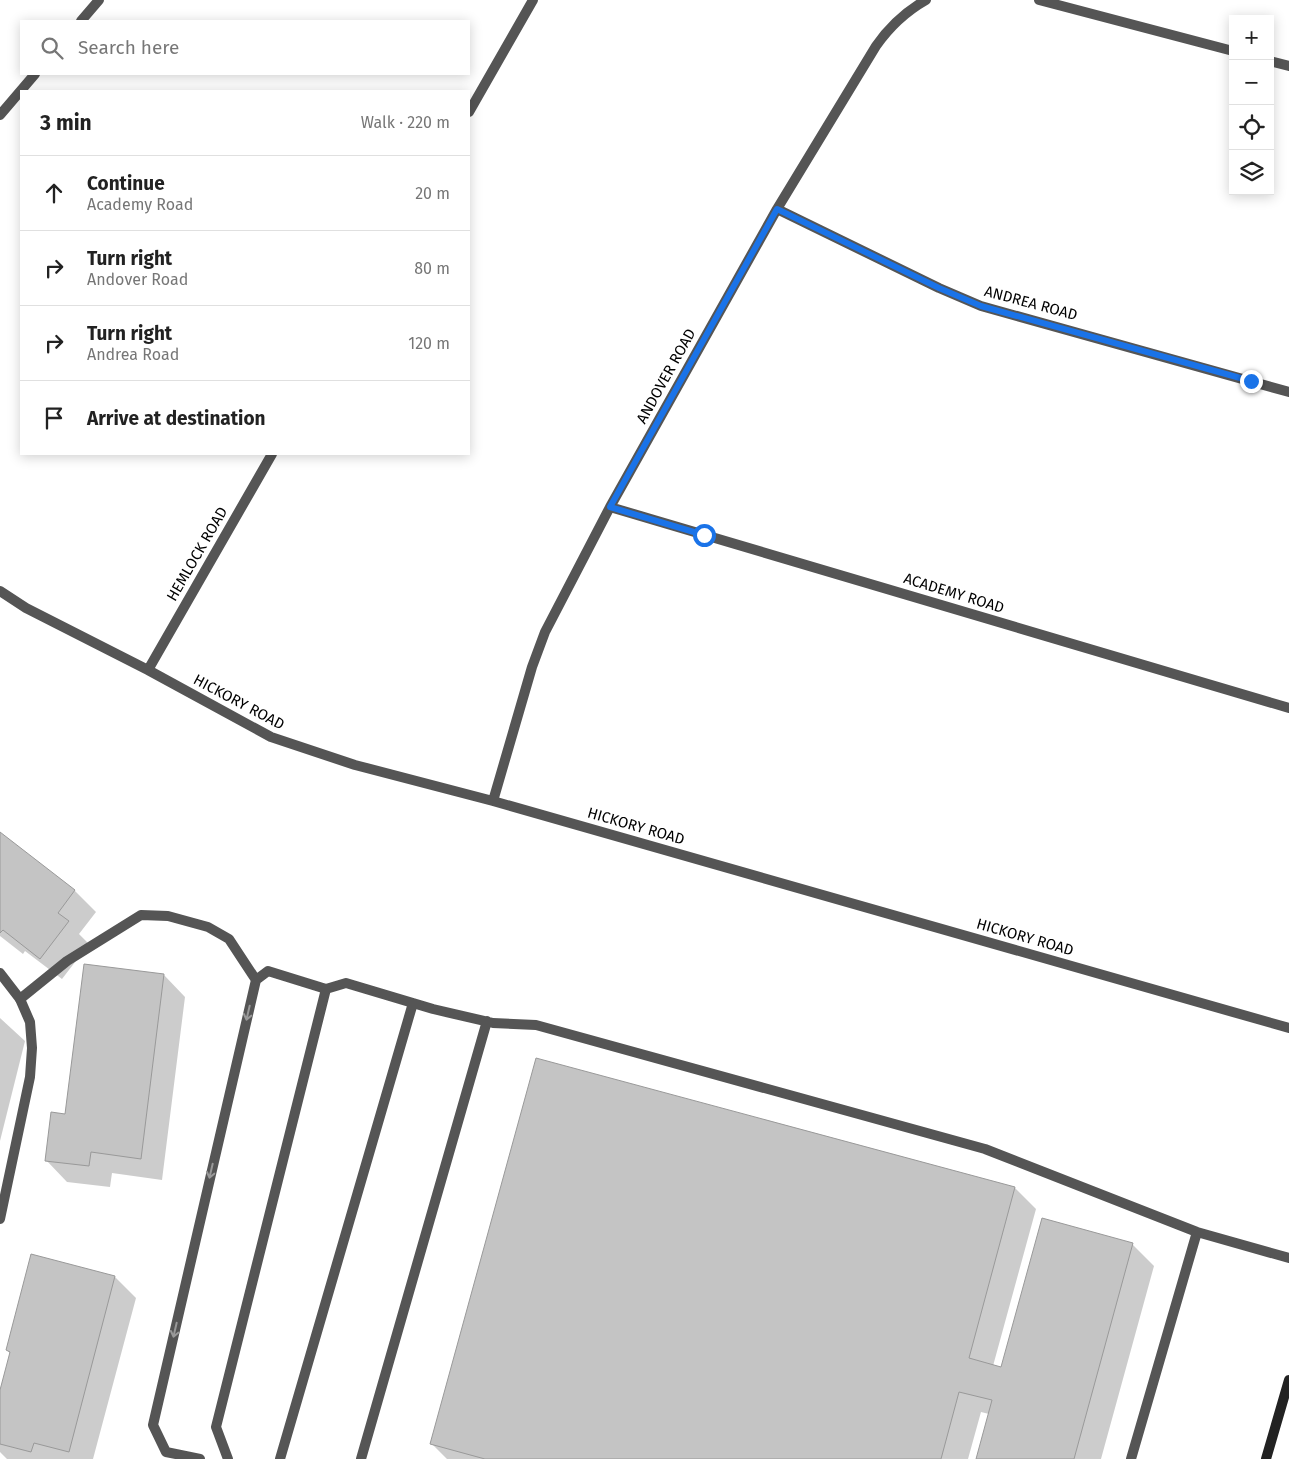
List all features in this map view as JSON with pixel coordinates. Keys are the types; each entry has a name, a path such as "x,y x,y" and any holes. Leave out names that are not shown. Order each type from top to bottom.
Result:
{"street":[{"path":"82,20 99,0"},
{"path":"470,110 533,0"},
{"name":"ANDOVER ROAD","path":"493,801 532,666 545,632 610,507 777,209 876,46 890,27 907,11 926,0"},
{"path":"1039,0 1229,50"},
{"path":"1274,62 1289,66"},
{"path":"21,90 34,75"},
{"path":"0,115 20,92"},
{"name":"ANDREA ROAD","path":"777,209 939,288 981,306 1289,392"},
{"name":"HEMLOCK ROAD","path":"148,670 271,455"},
{"name":"ACADEMY ROAD","path":"610,507 1289,708"},
{"name":"HICKORY ROAD","path":"0,591 26,608 148,670 271,737 355,765 493,801 1289,1028"},
{"path":"20,999 66,961 141,915 168,916 208,927 229,939 256,980"},
{"path":"200,1459 166,1452 153,1425 256,980 268,971 326,989 346,983 413,1003 487,1021 536,1025 985,1150 1197,1232 1289,1258"},
{"path":"0,973 20,999 30,1022 32,1048 30,1077 0,1219"},
{"path":"228,1459 216,1427 326,989"},
{"path":"280,1459 413,1003"},
{"path":"361,1459 487,1021"},
{"path":"1131,1459 1197,1232"},
{"path":"1266,1459 1289,1380"}],"building":[{"path":"0,832 75,890 58,913 69,921 40,959 3,930 0,933"},
{"path":"84,964 164,974 141,1159 91,1152 89,1166 45,1161 51,1112 65,1114"},
{"path":"536,1058 1015,1187 969,1358 1001,1367 1042,1218 1133,1243 1074,1459 976,1459 992,1400 959,1392 941,1459 485,1459 430,1444"},
{"path":"31,1254 115,1276 69,1452 34,1443 31,1452 0,1444 0,1390 10,1352 6,1350"}],"route":[{"path":"704,535 610,507 777,209 939,288 981,306 1251,381"}]}
